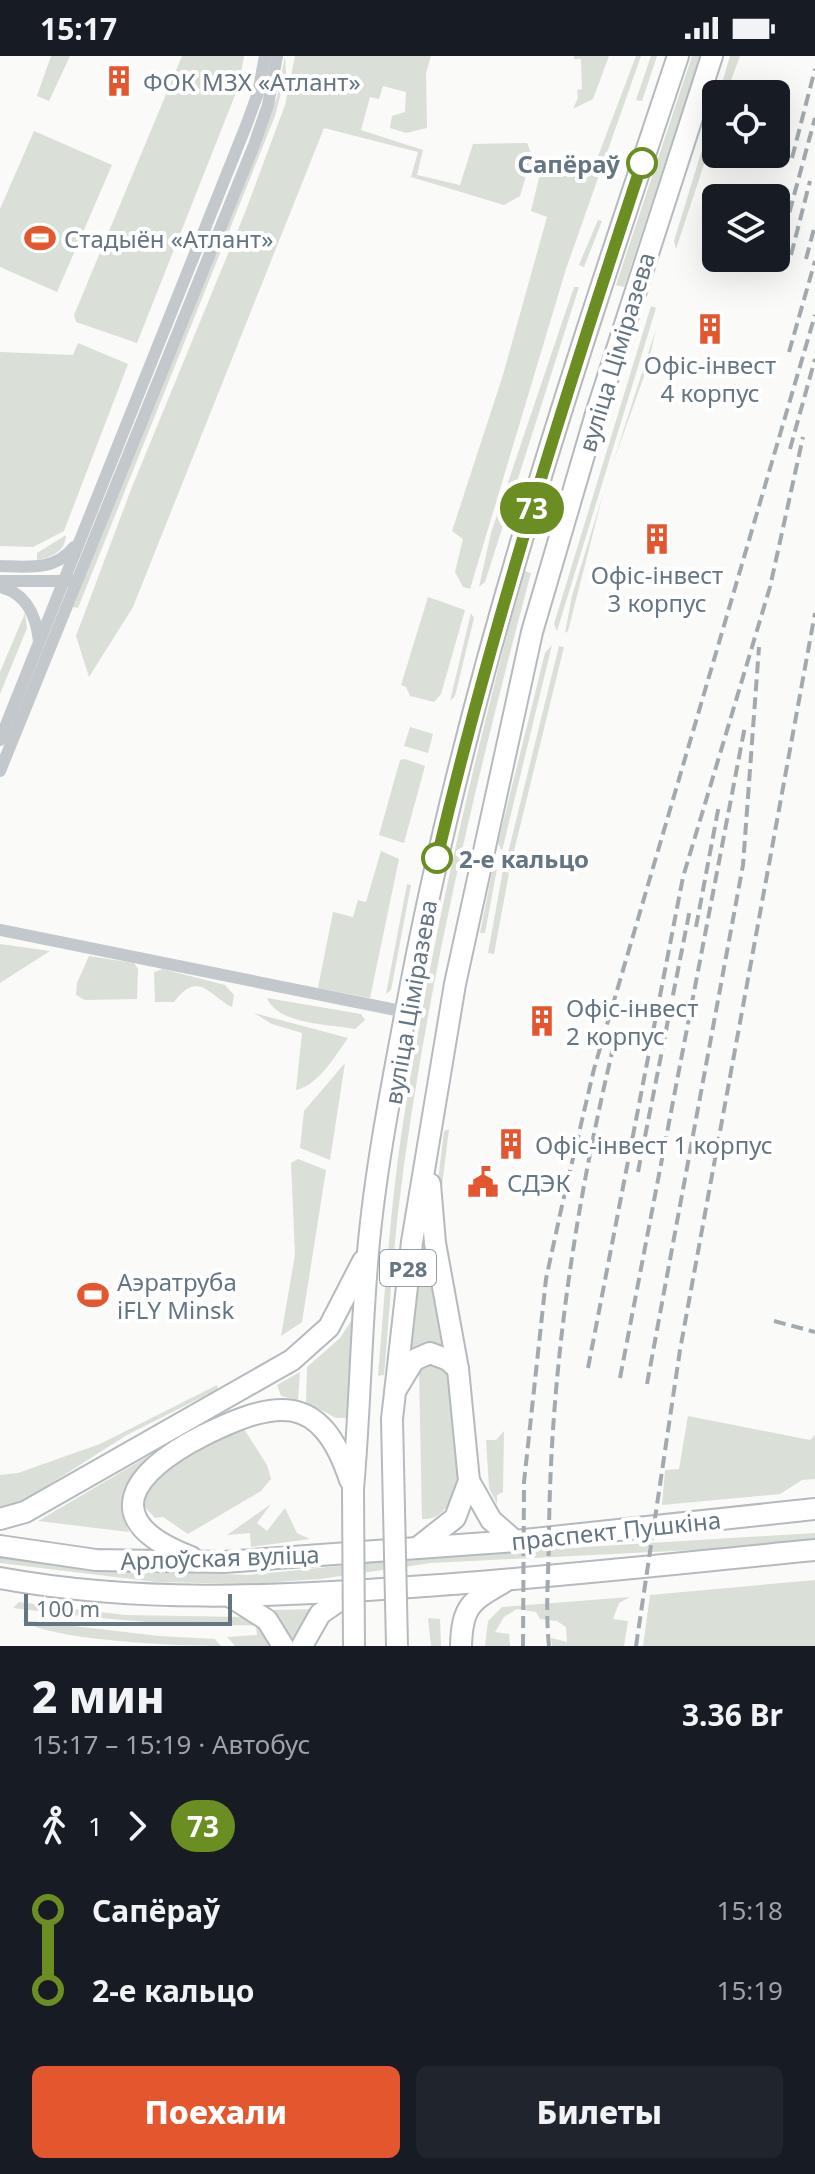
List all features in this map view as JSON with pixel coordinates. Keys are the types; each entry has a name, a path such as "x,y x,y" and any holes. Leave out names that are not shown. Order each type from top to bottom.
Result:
{"main road":[{"name":"вуліца Ціміразева","path":"354,1646 353,1489 368,1251 406,1012 469,724 563,402 678,56"},
{"name":"вуліца Ціміразева","path":"397,1646 393,1395 428,1141 480,858 525,662 596,414 712,56"},
{"path":"574,368 607,380"},
{"path":"563,402 596,414"},
{"path":"428,1141 431,1216 458,1369 469,1481 491,1520 515,1541"},
{"path":"0,1519 25,1512 292,1360 329,1327 368,1251"},
{"path":"393,1395 405,1372 421,1356 439,1354 458,1369"},
{"path":"206,1563 157,1542 143,1530 134,1505 140,1481 168,1453 245,1414 270,1409 290,1411 315,1421 339,1448 353,1489"},
{"path":"417,1548 455,1518 469,1481"},
{"name":"праспект Пушкіна","path":"344,1553 515,1541 815,1509"},
{"name":"Арлоўская вуліца","path":"0,1546 96,1560 206,1563 344,1553"},
{"name":"праспект Пушкіна","path":"353,1592 815,1550"},
{"name":"Арлоўская вуліца","path":"0,1578 69,1589 231,1597 353,1592"},
{"path":"461,1646 461,1623 468,1608 508,1580"},
{"path":"302,1646 320,1614 330,1604 353,1592"},
{"path":"231,1597 267,1620 283,1646"}],"street":[{"path":"1,768 88,524 246,126 258,93 265,56"},
{"path":"0,740 254,145 268,105 277,56"},
{"path":"0,566 48,565 66,557 88,524"},
{"path":"48,565 70,578"},
{"path":"0,584 70,578"},
{"path":"0,584 20,596 32,610 39,645"},
{"path":"0,930 406,1012"}],"shaded area":[{"path":"51,56 70,56 49,101 37,96"},
{"path":"182,56 244,56 239,85 137,343 76,322 74,315"},
{"path":"285,56 286,74 275,116 78,608 73,607 277,97"},
{"path":"295,56 431,56 426,73 427,128 406,133 390,128 392,116 405,112 406,92 383,86 379,99 370,97 361,130 423,150 417,175 460,185 473,144 527,143 532,155 520,196 504,205 411,177 418,152 324,128 133,607 89,677 76,636 132,487 246,210 285,105"},
{"path":"574,56 609,56 593,99 573,109 578,98 577,90 582,89 581,59 574,59"},
{"path":"636,56 641,56 566,269 470,589 463,587 455,572 463,539 452,531 503,375 547,217 531,211 539,178 548,164 597,159"},
{"path":"651,56 657,56 642,101 636,100"},
{"path":"692,56 699,56 699,60 624,287 616,285"},
{"path":"730,56 740,56 731,80 723,80"},
{"name":"Стадыён «Атлант»","path":"34,131 112,165 57,292 0,267 0,209"},
{"path":"702,150 703,168 676,249 674,241"},
{"path":"598,220 602,221 584,267 579,265"},
{"path":"574,287 579,287 485,582 479,587 491,533"},
{"path":"651,306 656,308 557,631 554,624"},
{"path":"656,329 648,365 613,463"},
{"path":"78,343 128,364 64,531 33,547 0,546 0,352 73,355"},
{"path":"603,494 568,631 565,633 572,596"},
{"path":"66,535 57,553 37,560 37,553"},
{"path":"524,571 531,573 471,811 422,1051 398,1212 384,1375 378,1376 395,1186 427,983 488,708"},
{"path":"428,597 465,610 441,694 434,702 410,696 406,687 401,685"},
{"path":"25,613 27,628 0,694 0,672"},
{"path":"471,613 474,618 455,696 450,701"},
{"path":"552,645 502,851 498,843 545,653"},
{"path":"559,646 564,647 514,851 508,853"},
{"path":"410,727 433,734 428,753 404,746"},
{"path":"400,760 425,766 404,843 379,835"},
{"path":"381,851 399,859 370,998 318,988 333,912 353,917 358,900 366,902"},
{"path":"497,869 485,933 480,933 492,872"},
{"path":"503,870 509,873 494,954 488,953"},
{"path":"407,884 411,885 391,990 386,994"},
{"path":"0,944 50,951 0,983"},
{"path":"89,956 134,963 138,969 137,999 85,1000 76,995 77,983"},
{"path":"163,969 225,985 234,995 232,1007 197,986 182,992 174,1002 155,1002 154,972"},
{"path":"267,998 361,1014 365,1020 355,1029 306,1022 282,1014"},
{"path":"254,1013 348,1038 319,1076 296,1090 302,1033 272,1024"},
{"path":"345,1063 330,1160 300,1148 304,1111"},
{"path":"449,1129 441,1194 444,1222 437,1189 444,1131"},
{"path":"298,1159 326,1170 302,1322 281,1336 295,1255 291,1163"},
{"path":"425,1230 447,1347 411,1350"},
{"path":"353,1318 349,1418 336,1418 306,1402 307,1367 340,1338"},
{"path":"437,1361 448,1373 452,1386 458,1484 455,1506 449,1504 437,1516 422,1519 419,1371 424,1362"},
{"path":"300,1372 298,1400 281,1396 277,1385"},
{"path":"217,1385 218,1389 127,1435 20,1503 0,1508 0,1475 18,1473 100,1444"},
{"path":"688,1416 810,1440 815,1435 815,1479 802,1480 780,1494 662,1505 665,1470 679,1469"},
{"path":"244,1429 267,1465 271,1479 261,1491 188,1534 163,1517 155,1518 142,1504 147,1490 168,1466"},
{"path":"504,1431 503,1492 497,1495 497,1504 489,1488 486,1440 496,1440"},
{"path":"152,1454 137,1471 127,1490 124,1510 129,1532 38,1521"},
{"path":"271,1504 257,1523 267,1531 285,1508 297,1533 310,1539 251,1547 250,1533 227,1535"},
{"path":"815,1533 815,1542 773,1546 431,1563 320,1579 248,1584 156,1582 0,1563 0,1555 112,1570 249,1575 437,1556"},
{"path":"815,1580 815,1646 643,1646 650,1595"},
{"path":"630,1597 619,1603 613,1619 628,1621 624,1646 552,1646 551,1638 567,1642 566,1627 557,1621 540,1619 536,1612 517,1609 504,1617 495,1632 509,1634 510,1646 485,1646 488,1621 502,1607"},
{"path":"19,1602 125,1615 243,1617 252,1619 277,1646 235,1646 227,1637 257,1635 256,1625 165,1623 13,1608"},
{"path":"317,1609 298,1641 291,1646 289,1634 271,1610"},
{"path":"428,1618 440,1619 441,1646 431,1646"},
{"path":"22,1620 159,1636 215,1639 221,1646 87,1637 59,1633"}],"railway":[{"path":"792,158 815,69"},
{"path":"790,210 815,118"},
{"path":"791,255 810,181"},
{"path":"806,259 815,225"},
{"path":"789,352 815,261"},
{"path":"523,1646 524,1482 546,1279 563,1201 594,1069 815,315"},
{"path":"790,449 815,359"},
{"path":"588,1368 683,877 770,587 803,437"},
{"path":"636,1646 680,1350 815,613"},
{"path":"647,1384 743,865 759,647"},
{"path":"620,1378 745,726"},
{"path":"696,927 719,805"},
{"path":"638,1172 690,909"},
{"path":"549,1646 547,1603 551,1468 561,1342 578,1217 617,1032"},
{"path":"774,1321 815,1332"}],"bus line":[{"name":"73","path":"437,858 469,724 563,402 642,163"}],"place":[{"name":"ФОК МЗХ «Атлант»","path":"119,81"},
{"name":"Сапёраў","path":"642,163"},
{"name":"Стадыён «Атлант»","path":"40,238"},
{"name":"Офіс-інвест 4 корпус","path":"710,329"},
{"name":"Офіс-інвест 3 корпус","path":"657,539"},
{"name":"2-е кальцо","path":"437,858"},
{"name":"Офіс-інвест 2 корпус","path":"542,1021"},
{"name":"Офіс-інвест 1 корпус","path":"511,1144"},
{"name":"СДЭК","path":"483,1182"},
{"name":"Аэратруба iFLY Minsk","path":"93,1295"}]}
